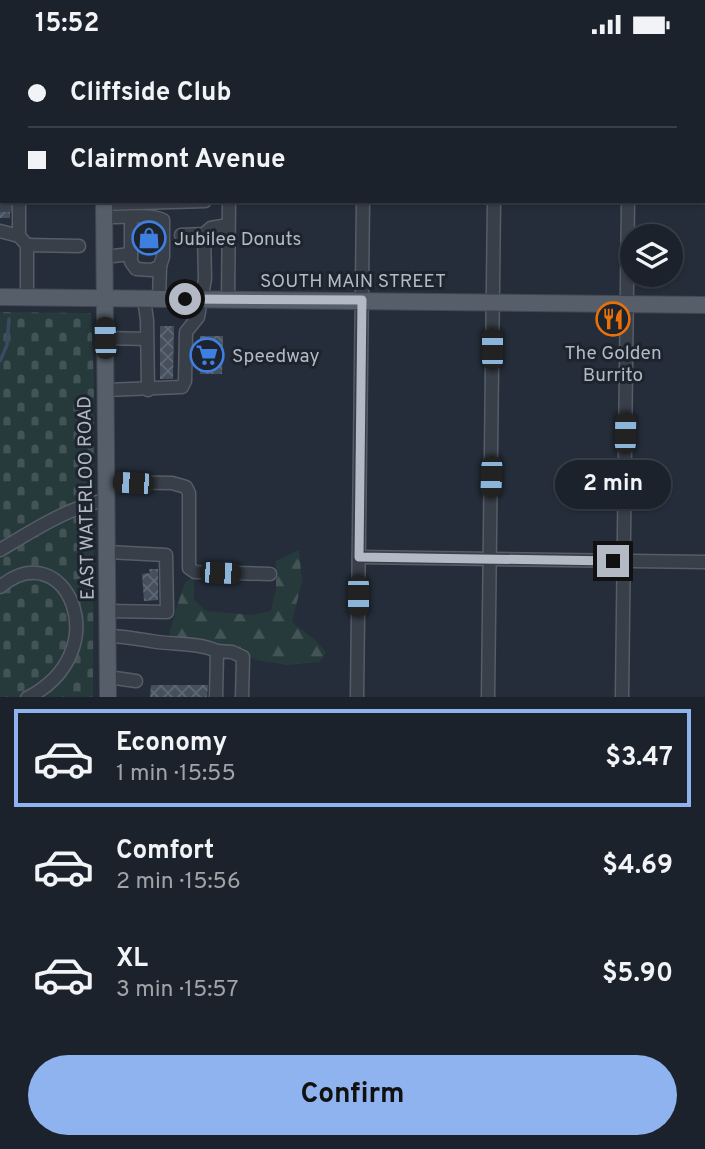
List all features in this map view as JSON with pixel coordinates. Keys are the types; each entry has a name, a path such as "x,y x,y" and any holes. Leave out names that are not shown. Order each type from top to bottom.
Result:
{"main road":[{"name":"EAST WATERLOO ROAD","path":"104,207 108,697"},
{"name":"SOUTH MAIN STREET","path":"0,297 705,305"}],"street":[{"path":"104,207 171,203"},
{"path":"228,300 229,203"},
{"path":"357,697 363,203"},
{"path":"488,697 494,203"},
{"path":"622,697 628,203"},
{"path":"17,204 27,297"},
{"path":"104,207 131,218 163,220 163,257 152,299 147,339 148,390"},
{"path":"131,218 131,262 136,268 152,270 160,266"},
{"path":"181,235 204,235 211,228 228,225"},
{"path":"0,231 23,241 79,246"},
{"path":"105,390 182,387 185,381 186,331 198,317 205,279 204,235"},
{"path":"104,257 131,254"},
{"path":"105,338 147,339"},
{"path":"106,482 183,484 189,493 189,568 195,572 270,574"},
{"path":"0,550 69,511 107,500"},
{"path":"107,552 166,555 167,612 108,611"},
{"path":"359,557 705,562"},
{"path":"0,587 19,576 40,574 61,584 74,605 75,642 64,666 53,681 29,697"},
{"path":"108,636 203,646 243,657 242,697"},
{"path":"216,697 217,651"},
{"path":"108,677 136,681"}],"green space":[{"path":"0,312 91,313 94,383 93,697 0,697"},
{"path":"299,550 302,581 292,622 326,652 320,662 287,665 256,660 233,647 168,641 185,583 194,576 194,599 206,611 252,615 271,611 276,588 276,561"}],"building":[{"path":"0,203 10,203 10,218 0,218"},
{"path":"160,326 174,326 173,379 160,379"},
{"path":"200,336 223,336 222,374 200,374"},
{"path":"149,569 158,569 158,600 144,601 142,574 150,573"},
{"path":"151,685 208,685 207,697 150,697"}],"waterway":[{"path":"0,361 7,345 9,319"}],"tunnel":[{"path":"0,206 13,206"}],"place":[{"name":"Jubilee Donuts","path":"149,238"},
{"name":"The Golden Burrito","path":"613,319"},
{"name":"Speedway","path":"207,355"}],"route":[{"path":"185,299 362,300 359,557 613,561"}]}
